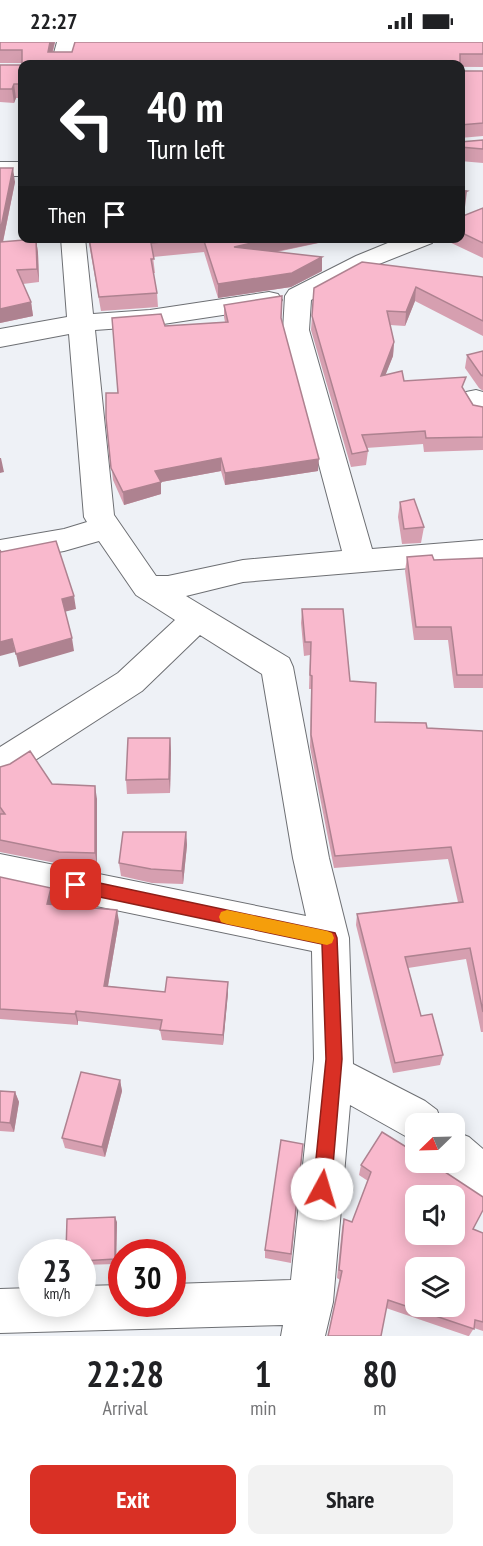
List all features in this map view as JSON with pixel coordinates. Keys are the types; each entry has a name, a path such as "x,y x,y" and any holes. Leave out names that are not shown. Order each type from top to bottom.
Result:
{"street":[{"path":"63,60 68,42"},
{"path":"0,169 18,169"},
{"path":"0,1311 307,1319 333,1075 330,938 310,858 278,667 147,587 99,517 73,243"},
{"path":"0,338 81,323 150,318 298,296 365,261 410,243"},
{"path":"298,296 296,330 360,561"},
{"path":"0,551 64,540 106,528"},
{"path":"147,587 168,588 243,571 483,551"},
{"path":"0,765 130,682 199,617"},
{"path":"0,870 330,938"},
{"path":"333,1075 407,1113"},
{"path":"465,1161 483,1176"}],"building":[{"path":"0,42 50,42 48,52 72,52 75,42 483,42 483,54 460,54 460,60 22,60 22,50 0,50"},
{"path":"0,65 18,65 18,84 14,84 12,89 0,89"},
{"path":"465,71 483,71 483,123 465,125"},
{"path":"483,140 483,149 465,147 465,142"},
{"path":"0,168 13,168 0,232"},
{"path":"483,208 483,243 465,234 465,215"},
{"path":"18,240 18,243 36,243 37,269 17,270 31,302 0,309 0,242"},
{"path":"90,243 151,243 154,259 151,259 157,293 99,297"},
{"path":"205,243 252,243 234,247 322,257 292,273 218,284"},
{"path":"362,262 483,277 483,321 416,287 406,312 387,311 394,342 381,376 402,371 404,381 466,377 462,387 473,405 483,407 483,437 426,438 425,431 362,435 368,451 352,454 312,316 314,288"},
{"path":"282,296 281,318 319,459 225,473 221,458 155,471 161,482 123,492 111,468 106,418 106,393 118,393 112,318 161,314 165,326 228,322 224,305"},
{"path":"483,351 483,376 467,355"},
{"path":"414,499 424,527 404,529 400,502"},
{"path":"56,541 74,596 62,599 72,638 16,654 12,639 0,642 0,550 1,552"},
{"path":"432,555 434,560 483,558 483,675 457,675 451,627 416,627 407,557"},
{"path":"302,609 343,609 350,681 376,683 375,722 426,723 427,728 483,731 483,1012 470,948 405,957 421,1016 432,1014 443,1055 395,1063 357,914 463,902 451,847 335,856 311,735 311,642 305,642"},
{"path":"128,738 170,738 169,779 126,780"},
{"path":"30,751 52,784 95,786 95,853 59,852 0,840 0,814 5,814 0,807 0,767 10,764"},
{"path":"123,832 186,832 182,871 151,869 119,863"},
{"path":"0,877 51,888 47,904 117,910 104,986 165,992 167,977 228,982 223,1035 160,1030 162,1020 76,1011 75,1014 0,1009"},
{"path":"81,1072 120,1080 102,1147 62,1138"},
{"path":"0,1091 15,1092 10,1123 0,1122"},
{"path":"382,1132 405,1146 405,1173 447,1173 465,1185 405,1185 405,1245 465,1245 465,1185 483,1197 483,1210 473,1229 483,1233 483,1322 475,1320 474,1329 438,1317 465,1317 465,1257 405,1257 405,1306 388,1300 381,1336 328,1336 342,1271 339,1270 344,1219 352,1222 371,1172 361,1165"},
{"path":"281,1140 303,1144 291,1254 265,1250"},
{"path":"115,1217 115,1239 108,1239 108,1259 96,1260 96,1239 66,1239 67,1219"}],"slow traffic":[{"path":"227,917 327,938"}],"route":[{"path":"76,885 330,938 334,1059 322,1189"}]}
